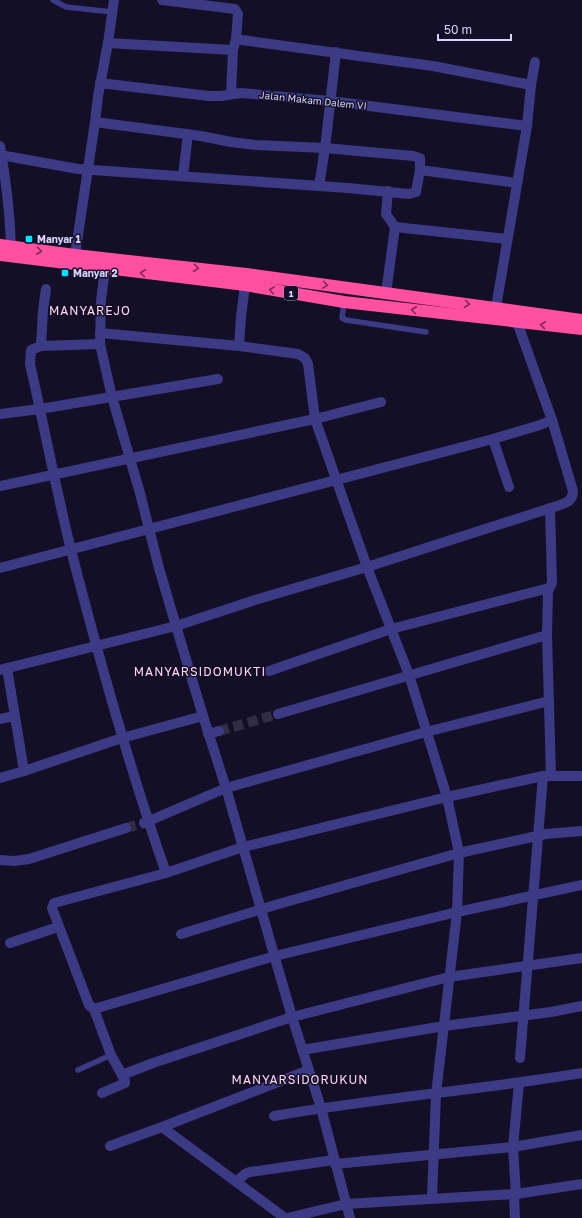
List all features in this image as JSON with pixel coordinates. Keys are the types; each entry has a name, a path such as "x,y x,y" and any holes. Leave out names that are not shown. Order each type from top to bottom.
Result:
{"highway":[{"name":"1","path":"6,246 246,274 496,307 582,320"},
{"name":"1","path":"0,255 245,285 344,302 517,322 582,320"}],"street":[{"path":"75,255 100,83 108,43 114,0"},
{"path":"162,0 235,10 238,14 236,39 233,50 231,94"},
{"path":"236,39 433,66 531,85"},
{"path":"108,43 233,50"},
{"path":"319,186 336,52"},
{"path":"496,307 527,126 535,62"},
{"name":"Jalan Makam Dalem VI","path":"100,83 208,96 241,93 330,101 527,126"},
{"path":"6,246 10,215 1,152 78,169 388,191 409,194 414,193 420,170 419,157 324,148 244,144 188,134 95,122"},
{"path":"183,176 188,134"},
{"path":"420,170 517,183"},
{"path":"386,293 395,227 386,214 388,191"},
{"path":"395,227 507,239"},
{"path":"105,269 101,301 100,344 112,397 202,716 226,788 292,1017 321,1108 350,1218"},
{"path":"239,346 245,285"},
{"path":"41,346 46,289"},
{"path":"24,771 4,669 176,626 255,600 367,567 553,507 567,502 572,498 572,491 545,423 517,322"},
{"path":"100,333 239,346 298,354 303,356 308,364 315,419 367,567 409,675 447,797 459,853 456,912 436,1094 432,1198"},
{"path":"100,344 41,346 32,348 30,352 30,364 71,550 146,822 166,873"},
{"path":"0,414 40,409 218,379"},
{"path":"0,486 315,419 381,402"},
{"path":"0,568 493,439 545,423"},
{"path":"493,439 508,487"},
{"path":"520,1058 539,835 547,776 549,701 547,634 549,588 552,583 553,507"},
{"path":"269,671 391,629 549,588"},
{"path":"278,714 547,634"},
{"path":"146,822 226,788 426,732 549,701"},
{"path":"0,719 14,716"},
{"path":"0,778 122,738 202,716"},
{"path":"208,734 219,731"},
{"path":"102,1093 125,1083 124,1075 111,1055 94,1009 90,1005 58,927 52,911 52,906 54,903 166,873 243,847 447,797 547,776 582,776"},
{"path":"0,860 14,861 29,859 126,828"},
{"path":"181,934 261,909 459,853 539,835 582,832"},
{"path":"94,1009 275,956 456,912 534,894 582,885"},
{"path":"10,943 58,927"},
{"path":"124,1075 153,1063 292,1017 449,977 582,958"},
{"path":"302,1050 444,1026 524,1016 582,1006"},
{"path":"110,1146 309,1070"},
{"path":"274,1116 321,1108 519,1083 582,1073"},
{"path":"515,1218 513,1147 519,1083"},
{"path":"165,1126 238,1179 288,1218 346,1204 515,1194 582,1184"},
{"path":"238,1179 250,1172 335,1162 513,1147 582,1135"}],"lane":[{"path":"53,0 66,7 112,12"},
{"path":"344,302 342,318 346,320 426,332"},
{"path":"78,1070 111,1055"}],"tunnel":[{"path":"219,731 278,714"},
{"path":"126,828 144,823"}],"place":[{"name":"Manyar 1","path":"29,239"},
{"name":"Manyar 2","path":"65,273"}],"district":[{"name":"MANYAREJO","path":"90,310"},
{"name":"MANYARSIDOMUKTI","path":"200,671"},
{"name":"MANYARSIDORUKUN","path":"300,1079"}]}
